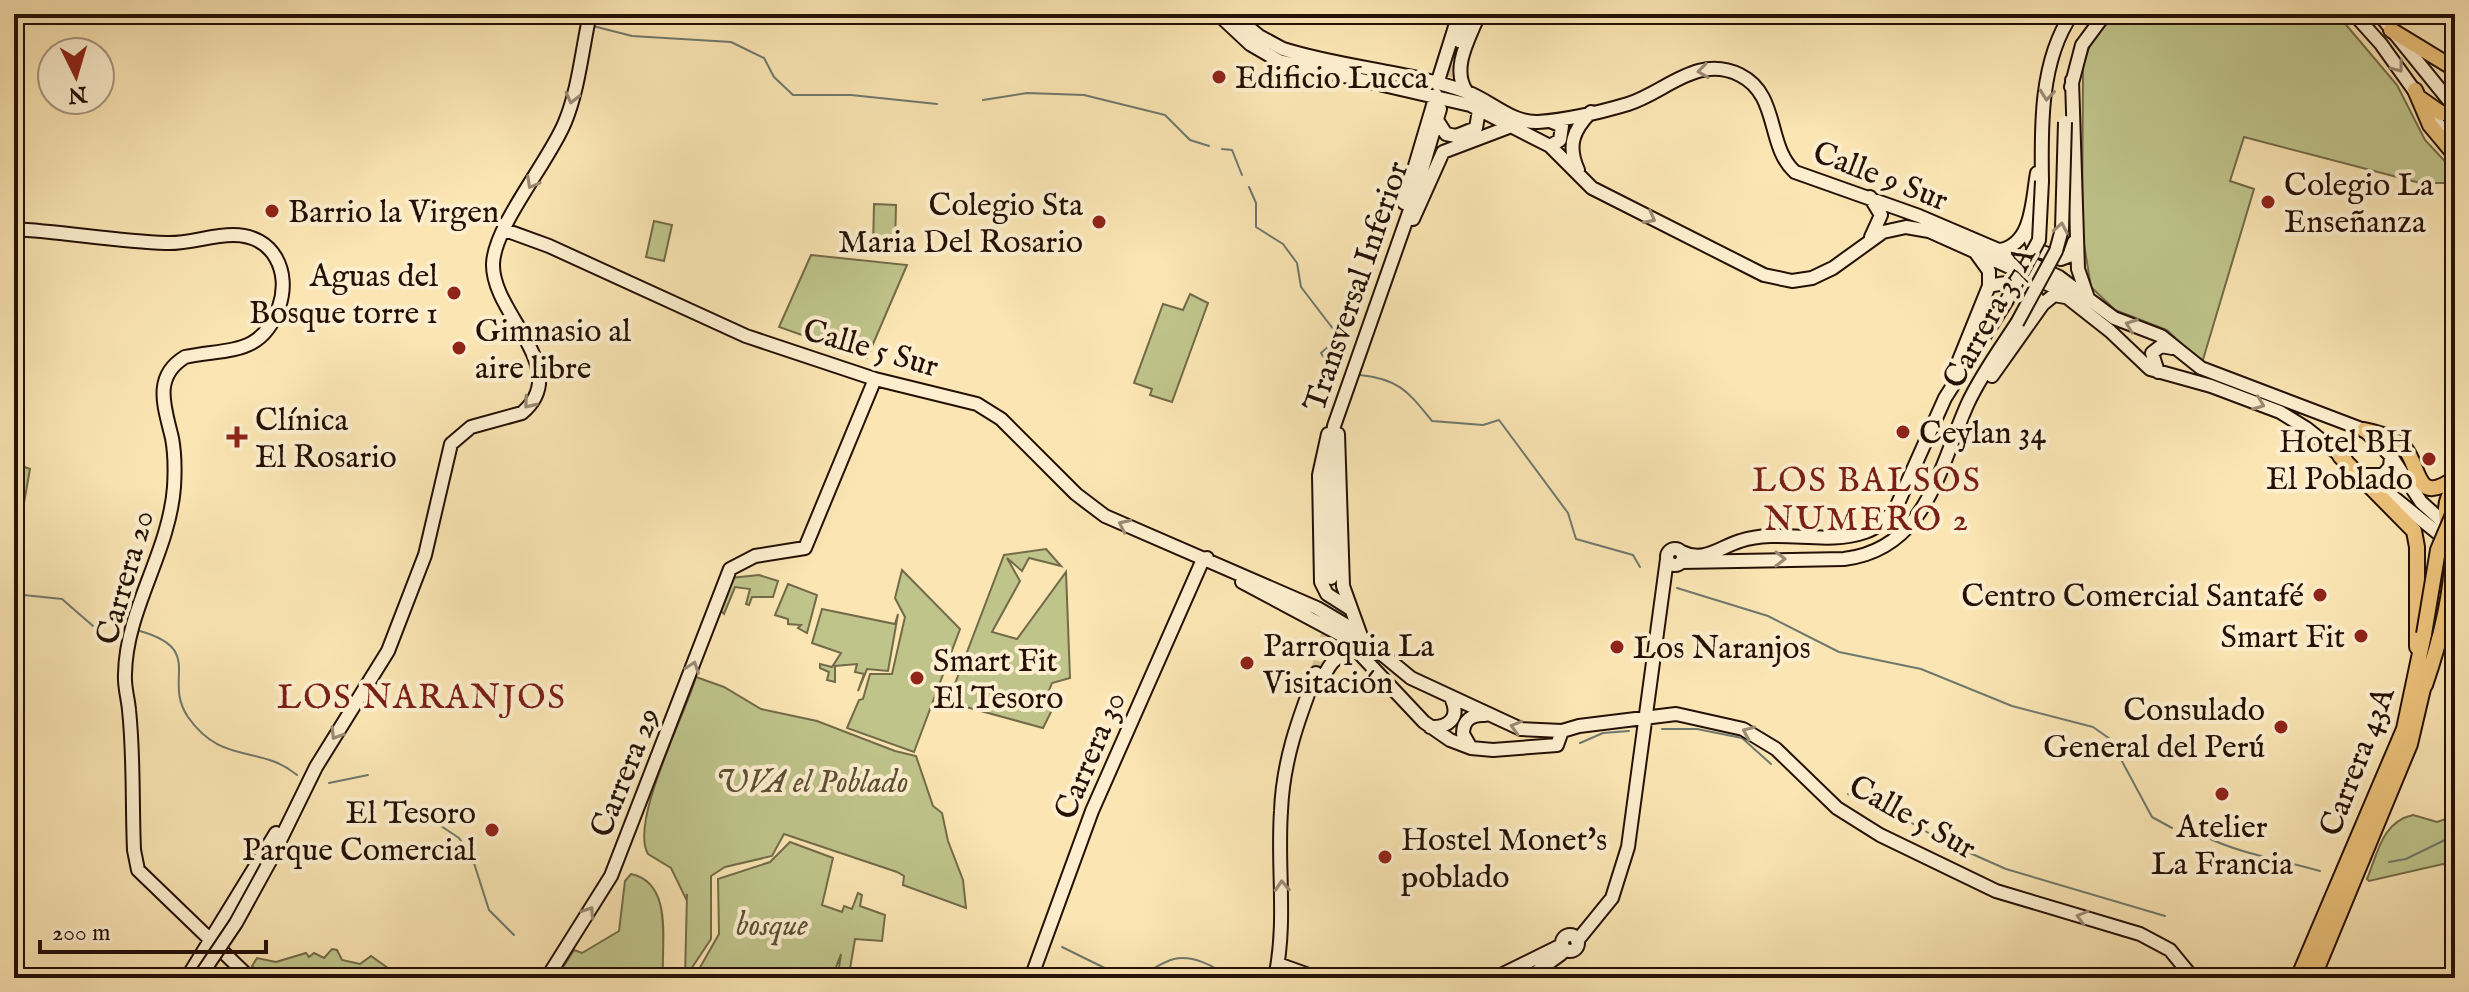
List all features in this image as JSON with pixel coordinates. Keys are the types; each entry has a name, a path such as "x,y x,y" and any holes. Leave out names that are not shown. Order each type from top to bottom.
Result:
{"main road":[{"path":"187,978 388,651 425,555 451,444 471,427 522,413 541,386 539,368 505,306 494,274 494,257 505,230 564,124 590,14"},
{"path":"1218,14 1270,50"},
{"path":"1232,14 1270,50"},
{"path":"1402,230 1399,217 1459,14"},
{"path":"1459,41 1469,14"},
{"path":"1467,92 1459,73 1479,14"},
{"name":"Carrera 37A","path":"1677,560 1708,555 1740,541 1836,538 1869,531 1895,510 1945,398 2006,302 2039,240 2041,150 2051,57 2072,14"},
{"name":"Carrera 37A","path":"1677,560 1844,559 1870,554 1894,542 1911,525 1927,500 1969,402 2056,251 2062,229 2065,122 2072,80 2082,45 2105,14"},
{"path":"2354,14 2455,145"},
{"path":"2379,14 2450,111"},
{"path":"2391,30 2455,69"},
{"path":"2407,39 2455,80"},
{"name":"Calle 9 Sur","path":"1270,50 1298,67 1437,90 1467,92 1517,119 1549,121 1637,100 1689,73 1718,69 1731,71 1744,77 1763,97 1787,165 1806,177 1870,197 2059,277 2114,318 2161,336 2175,349 2214,374 2364,430 2391,456 2415,495 2452,535"},
{"path":"2072,80 2078,269 2088,298"},
{"name":"Calle 9 Sur","path":"1437,90 1550,146 1582,181 1750,269 1784,281 1821,275 1869,239 1906,227 1929,231 2038,278 2116,336 2144,365 2280,412 2452,535"},
{"path":"2418,94 2450,111"},
{"path":"2418,94 2430,125 2455,155"},
{"name":"Transversal Inferior","path":"1331,578 1330,460 1334,426 1439,114 1446,134 1456,136 1476,128 1479,110"},
{"path":"1582,181 1572,144 1576,129 1593,111"},
{"path":"1549,121 1562,126 1564,132 1560,140 1550,146"},
{"path":"1402,230 1421,205 1443,152 1509,127"},
{"path":"2041,150 2027,230 2034,249 2061,259 2069,256 2076,233"},
{"path":"1869,239 1878,229 1881,215 1870,197"},
{"name":"Carrera 20","path":"14,229 165,243 231,235 258,241 271,250 282,267 284,289 272,327 264,338 252,345 185,357 171,368 163,387 161,395 174,456 172,510 166,536 135,619 124,677 129,710 134,850 138,870 211,940"},
{"name":"Calle 5 Sur","path":"505,230 549,246 727,329 848,371 977,404 1001,419 1076,494 1105,516 1201,559 1360,644 1411,678 1485,715 1521,729 1562,731 1579,726 1676,714 1694,716 1753,734 1794,765 1837,808 1880,835 1996,891 2140,934 2170,950 2193,978"},
{"path":"1999,250 2012,247 2027,230"},
{"path":"1945,398 1989,286 1989,271 1974,250"},
{"path":"1989,286 2006,282 2026,285 2033,290 2038,309"},
{"path":"1959,426 2038,309 2054,295 2068,298"},
{"path":"2158,372 2152,353 2161,346 2175,349"},
{"path":"848,371 863,404"},
{"path":"863,404 875,379"},
{"path":"863,404 878,392 896,385"},
{"name":"Carrera 29","path":"547,978 611,876 685,692 726,575 743,560 805,548 863,404"},
{"path":"1283,782 1328,666 1360,644 1343,578 1340,436 1334,426 1326,437 1319,475 1321,582 1327,594 1349,608"},
{"path":"2364,430 2388,437 2404,448 2416,477 2423,484 2436,488 2455,478"},
{"path":"2340,456 2414,531 2418,667"},
{"path":"2366,475 2383,475 2390,467 2391,456"},
{"path":"2425,686 2450,598 2452,535 2445,502 2455,486"},
{"name":"Carrera 43A","path":"2313,978 2405,756 2425,686 2438,550 2455,510"},
{"name":"Carrera 43A","path":"2298,978 2400,739 2452,535"},
{"name":"Carrera 30","path":"1031,978 1092,811 1201,559"},
{"path":"1564,948 1564,937 1576,939 1612,898 1623,867 1635,808 1642,720 1661,587 1677,560"},
{"name":"Calle 5 Sur","path":"1360,644 1430,727 1471,748 1505,750 1557,745 1562,731"},
{"path":"1275,978 1283,905 1280,819 1283,782 1288,746 1316,673"},
{"path":"1430,727 1442,727 1451,721 1455,710 1452,700"},
{"path":"1471,748 1463,734 1465,723 1474,716 1485,715"},
{"path":"199,978 236,923 315,769"},
{"path":"211,940 250,978"},
{"path":"1495,978 1564,948"},
{"path":"1528,978 1564,948"},
{"path":"1278,964 1317,978"}],"green space":[{"path":"2116,14 2337,14 2397,85 2425,140 2455,172 2455,183 2420,183 2244,137 2230,181 2254,189 2202,363 2167,330 2115,310 2091,287 2082,232 2083,66 2092,39"},
{"path":"874,204 896,205 895,248 873,248"},
{"path":"654,221 672,225 664,261 646,257"},
{"path":"811,255 907,265 867,358 779,327"},
{"path":"1190,294 1208,303 1172,402 1150,395 1152,389 1134,383 1163,304 1183,310"},
{"path":"14,463 30,469 21,520 14,531"},
{"path":"1046,549 1061,566 1029,558 1022,571 1007,558 1020,581 992,632 1017,639 1066,572 1070,678 1052,683 1046,698 1051,712 1043,728 948,702 1004,555"},
{"path":"902,570 960,629 914,752 847,728 859,700 863,699 870,674 892,674 905,617 895,598"},
{"path":"759,575 778,581 773,597 752,597 749,605 746,604 750,589 735,587 724,614 719,609 730,578"},
{"path":"788,584 817,595 807,633 798,628 801,625 788,624 788,619 775,615"},
{"path":"822,609 895,624 898,614 888,671 867,669 858,691 864,674 855,672 857,664 835,666 835,682 827,680 829,672 820,668 820,664 832,667 841,653 812,643"},
{"name":"UVA el Poblado","path":"696,677 724,687 761,709 817,721 916,756 933,806 942,813 948,841 963,880 966,908 903,885 904,876 897,872 784,834 772,856 725,867 711,876 711,939 685,978 687,894 686,899 671,868 648,854 644,839 652,793"},
{"path":"2413,815 2437,822 2455,816 2455,869 2443,864 2369,881 2374,859 2388,831 2394,824"},
{"name":"bosque","path":"790,842 833,858 822,905 842,912 844,906 852,909 858,893 862,895 860,906 885,915 882,941 855,939 849,975 838,974 841,954 832,978 694,978 719,934 718,879 770,862"},
{"path":"631,874 645,880 654,889 659,902 663,932 663,978 556,978 574,950 582,953 619,931 625,881"},
{"path":"332,949 337,950 342,960 360,964 371,956 402,978 264,978 252,966 257,958 276,962 306,953 309,957 314,953 324,958"}],"waterway":[{"path":"549,14 583,24"},
{"path":"2433,14 2444,24 2455,24"},
{"path":"593,26 632,36 731,42 764,58 774,77 793,95 851,95 937,104"},
{"path":"983,100 1027,93 1084,95 1165,115 1190,140 1209,146"},
{"path":"1222,149 1232,150 1242,175"},
{"path":"1249,187 1256,203 1256,227 1283,244 1297,263 1301,287 1337,334 1334,342 1321,353 1333,372"},
{"path":"1360,375 1385,380 1402,389 1432,421 1483,425 1499,420 1568,513 1576,539 1633,555 1640,567"},
{"path":"1677,588 1768,616 1839,652 1921,669 2012,706 2093,727 2110,739 2152,817 2172,828"},
{"path":"14,594 62,599 93,626"},
{"path":"140,631 172,647 179,667 181,703 201,732 228,749 269,760 297,775"},
{"path":"1662,729 1697,729 1742,738 1771,764"},
{"path":"1580,743 1603,733 1629,731"},
{"path":"329,783 368,775"},
{"path":"1848,794 1888,809 1937,838"},
{"path":"420,812 459,838 472,857 489,910 514,935"},
{"path":"2389,862 2406,859 2455,835"},
{"path":"2206,837 2247,852 2320,871"},
{"path":"1945,842 2006,869 2165,916"},
{"path":"1062,947 1125,978"},
{"path":"1126,978 1181,958 1203,962 1226,978"},
{"path":"579,972 584,978"}],"tunnel":[{"path":"1444,94 1459,41"},
{"path":"1316,673 1331,620 1331,578"}],"place":[{"name":"Edificio Lucca","path":"1219,77"},
{"name":"Colegio La Enseñanza","path":"2268,202"},
{"name":"Barrio la Virgen","path":"272,211"},
{"name":"Colegio Sta Maria Del Rosario","path":"1099,222"},
{"name":"Aguas del Bosque torre 1","path":"454,293"},
{"name":"Gimnasio al aire libre","path":"459,348"},
{"name":"Ceylan 34","path":"1903,432"},
{"name":"Clínica El Rosario","path":"237,437"},
{"name":"Hotel BH El Poblado","path":"2429,459"},
{"name":"Centro Comercial Santafé","path":"2320,595"},
{"name":"Smart Fit","path":"2361,636"},
{"name":"Los Naranjos","path":"1617,647"},
{"name":"Parroquia La Visitación","path":"1247,663"},
{"name":"Smart Fit El Tesoro","path":"917,678"},
{"name":"Consulado General del Perú","path":"2281,727"},
{"name":"Atelier La Francia","path":"2222,794"},
{"name":"El Tesoro Parque Comercial","path":"492,830"},
{"name":"Hostel Monet's poblado","path":"1385,857"}],"district":[{"name":"LOS BALSOS NUMERO 2","path":"1867,498"},
{"name":"LOS NARANJOS","path":"422,696"}]}
